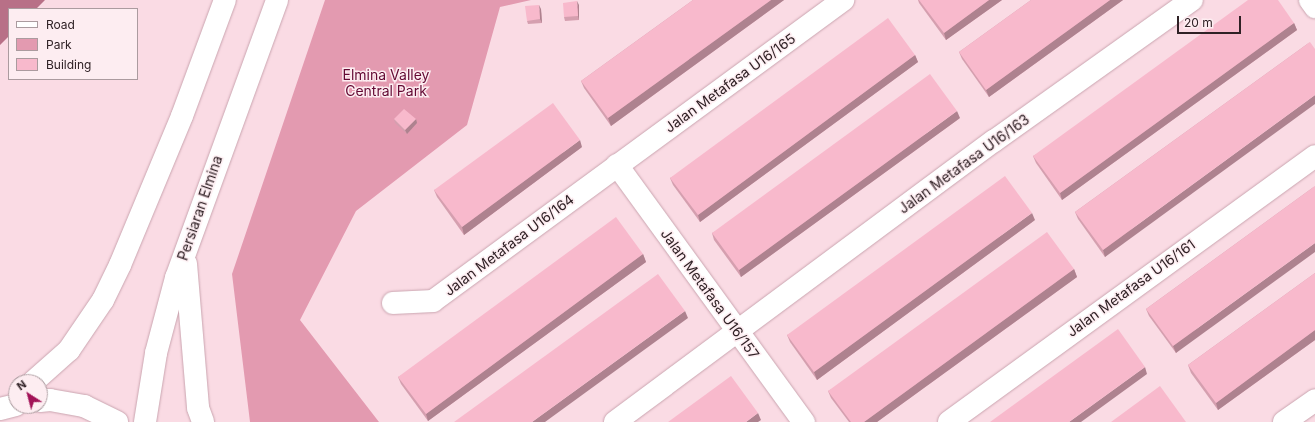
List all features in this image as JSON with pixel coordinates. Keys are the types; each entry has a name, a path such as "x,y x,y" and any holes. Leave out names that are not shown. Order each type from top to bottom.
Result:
{"street":[{"path":"42,374 69,350 102,300 120,265 182,116 225,0"},
{"name":"Persiaran Elmina","path":"145,422 156,353 186,251 226,136 277,0"},
{"name":"Jalan Metafasa U16/165","path":"617,165 844,0"},
{"name":"Jalan Metafasa U16/163","path":"615,422 994,141 1192,0"},
{"path":"1310,0 1315,7"},
{"name":"Jalan Metafasa U16/161","path":"949,422 1315,156"},
{"name":"Jalan Metafasa U16/164","path":"394,303 433,301 617,165"},
{"name":"Jalan Metafasa U16/157","path":"617,165 804,422"},
{"path":"186,251 193,360 198,408 202,422"},
{"path":"48,400 84,406 117,422"},
{"path":"1284,422 1315,400"}],"green space":[{"name":"Elmina Valley Central Park","path":"325,0 531,0 500,7 467,125 356,211 300,320 379,422 250,422 232,274"}],"shaded area":[{"path":"0,0 45,0 37,8 8,8 8,37 0,45"}],"building":[{"path":"693,0 771,0 608,118 581,81"},
{"path":"919,0 989,0 944,33"},
{"path":"1031,0 1110,0 986,90 959,52"},
{"path":"1248,0 1278,0 1294,23 1060,193 1033,156"},
{"path":"577,1 578,16 564,17 563,3"},
{"path":"539,5 540,19 527,21 525,6"},
{"path":"888,18 915,55 698,215 670,178"},
{"path":"1310,42 1315,49 1315,95 1103,250 1075,212"},
{"path":"930,74 957,111 739,270 712,233"},
{"path":"553,103 580,140 462,227 434,190"},
{"path":"404,109 416,119 405,130 394,119"},
{"path":"1005,176 1032,213 814,372 787,335"},
{"path":"1315,186 1315,243 1173,346 1146,309"},
{"path":"616,217 643,254 426,414 398,377"},
{"path":"1047,232 1074,269 864,422 851,422 828,391"},
{"path":"1315,273 1315,330 1216,403 1188,365"},
{"path":"658,274 685,311 532,422 454,422"},
{"path":"1118,329 1145,367 1069,422 990,422"},
{"path":"731,376 758,413 746,422 668,422"},
{"path":"1160,386 1186,422 1111,422"}]}
